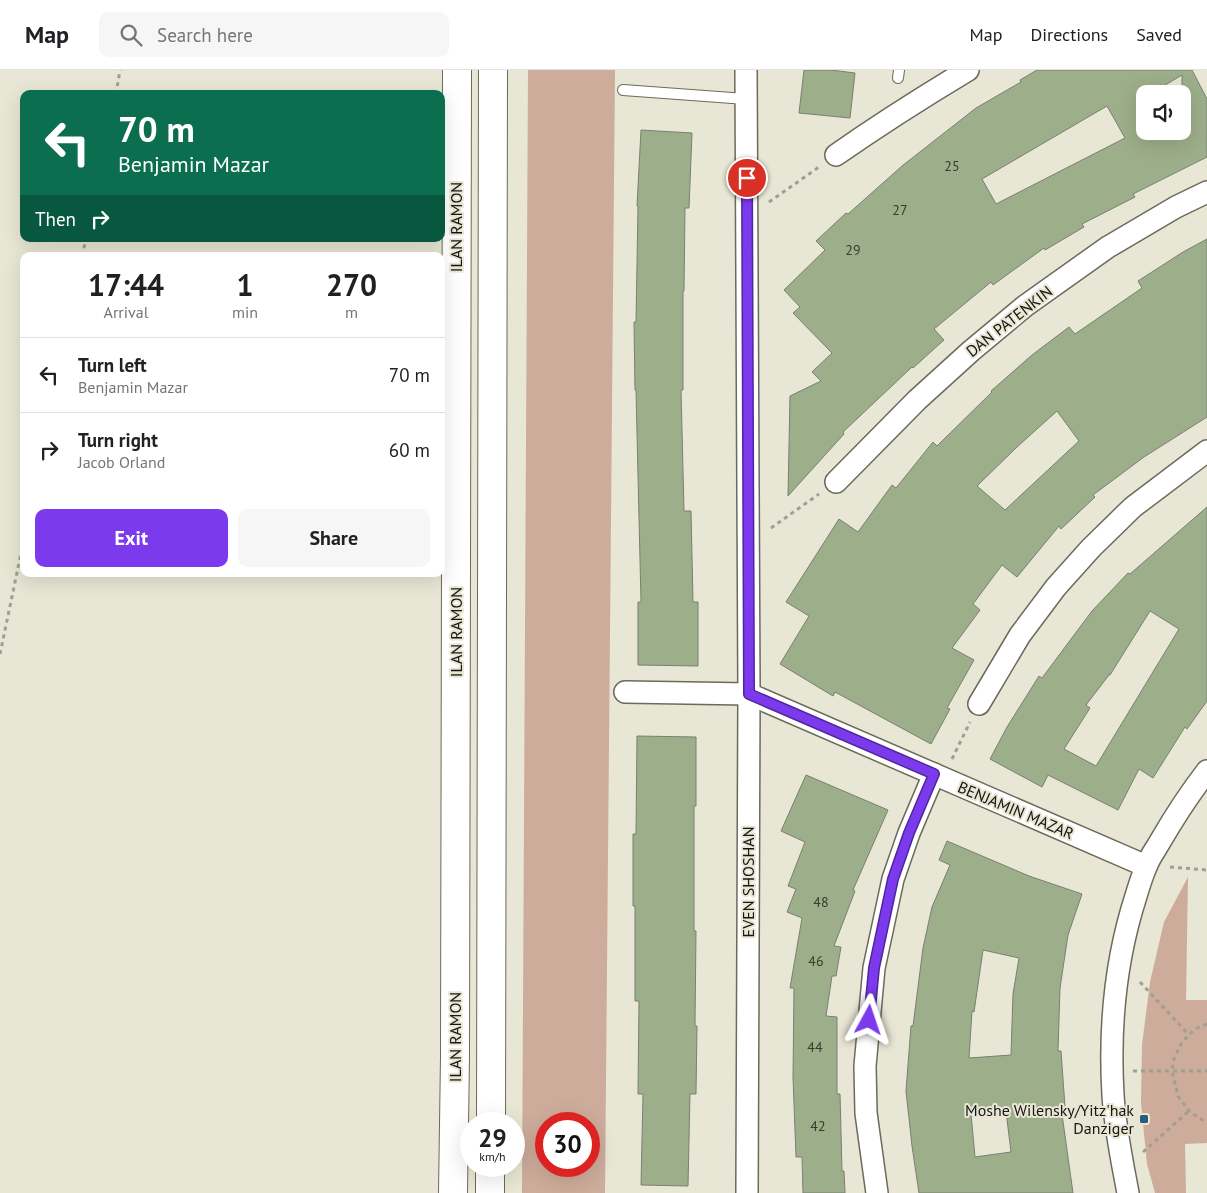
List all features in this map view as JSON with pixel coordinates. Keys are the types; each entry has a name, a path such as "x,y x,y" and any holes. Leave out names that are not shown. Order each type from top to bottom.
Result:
{"main road":[{"name":"ILAN RAMON","path":"453,1193 457,70"},
{"path":"491,1112 493,70"},
{"path":"490,1177 490,1193"}],"street":[{"name":"EVEN SHOSHAN","path":"746,70 749,694 747,1193"},
{"path":"836,155 924,96 968,70"},
{"name":"DAN PATENKIN","path":"836,482 917,400 971,351 1025,306 1108,247 1176,207 1207,192"},
{"path":"979,704 1020,635 1056,587 1079,561 1134,507 1207,451"},
{"path":"625,692 749,694"},
{"name":"BENJAMIN MAZAR","path":"749,694 1146,866"},
{"path":"1128,1193 1120,1150 1113,1071 1114,998 1120,960 1132,909 1146,866 1189,794 1207,771"},
{"path":"877,1193 866,1113 865,1066 874,968 893,879 909,833 938,776"}],"lane":[{"path":"623,90 746,99"}],"path":[{"path":"117,90 120,70"},
{"path":"747,217 836,155"},
{"path":"748,545 836,482"},
{"path":"0,654 20,558"},
{"path":"938,776 979,704"},
{"path":"1146,866 1207,870"},
{"path":"1120,960 1189,1035"},
{"path":"1207,1024 1195,1029 1182,1042 1174,1058 1172,1071 1178,1096 1189,1111 1207,1122"},
{"path":"1113,1071 1207,1071"},
{"path":"1124,1170 1189,1111"}],"shaded area":[{"path":"528,70 615,70 605,1193 522,1193 522,1177 525,1177 525,1112 522,1112"},
{"path":"1188,877 1186,1000 1207,1000 1207,1143 1185,1144 1186,1193 1155,1193 1147,1164 1141,1103 1142,1045 1150,982 1164,922"}],"building":[{"path":"804,70 831,70 855,73 850,118 799,113"},
{"path":"1037,70 1192,70 1207,99 1207,157 1133,194 1135,197 1082,224 1084,227 1045,250 1044,248 993,285 991,282 934,329 944,340 912,367 843,432 844,434 788,496 790,396 821,381 812,372 832,353 793,313 800,307 784,290 825,250 816,241 846,213 848,214 902,166 976,108 1021,82 1020,80","holes":["1107,106 1125,138 996,204 982,179"]},
{"path":"641,130 692,133 689,208 685,208 683,390 681,390 684,511 691,511 693,602 698,602 698,666 638,665 638,602 641,602 634,322 636,322 637,206"},
{"path":"1207,239 1207,417 1144,457 1093,495 1095,497 1061,529 1059,526 1017,577 1002,565 973,604 980,610 952,648 974,660 947,708 950,709 931,744 835,692 833,696 780,664 809,616 786,602 839,519 858,532 892,485 896,488 933,442 937,446 991,391 1032,355 1069,327 1075,334 1142,288 1138,281","holes":["1057,411 1079,441 1005,510 977,486"]},
{"path":"1207,507 1207,701 1187,729 1185,727 1153,778 1139,769 1118,810 1048,775 1042,787 990,759 1007,727 1039,676 1042,678 1092,611 1128,573 1130,574","holes":["1150,611 1179,629 1096,766 1064,749 1090,708 1086,705 1110,675"]},
{"path":"637,736 696,737 694,931 696,931 696,1094 690,1094 688,1186 641,1185 643,1094 638,1094 639,1001 635,1001 635,906 633,906 633,834 636,834"},
{"path":"806,775 888,810 853,890 855,891 834,946 841,947 836,976 832,976 826,1016 837,1017 837,1094 840,1094 842,1171 844,1171 845,1193 803,1193 802,1157 796,1157 793,1077 794,988 790,988 802,918 787,912 796,889 788,886 805,842 781,831"},
{"path":"947,841 1029,876 1082,894 1068,935 1060,988 1058,1051 1061,1051 1065,1107 1061,1107 1073,1193 919,1193 906,1091 911,1026 913,1026 923,948 932,907 950,865 939,860","holes":["983,950 1019,958 1013,994 1011,1055 969,1058 972,1011 974,1012","1006,1111 1011,1152 975,1157 971,1114"]}],"place":[{"name":"Moshe Wilensky/Yitz'hak Danziger","path":"1144,1119"}],"route":[{"path":"747,178 749,694 934,774 909,833 893,879 874,968 869,1020"}]}
